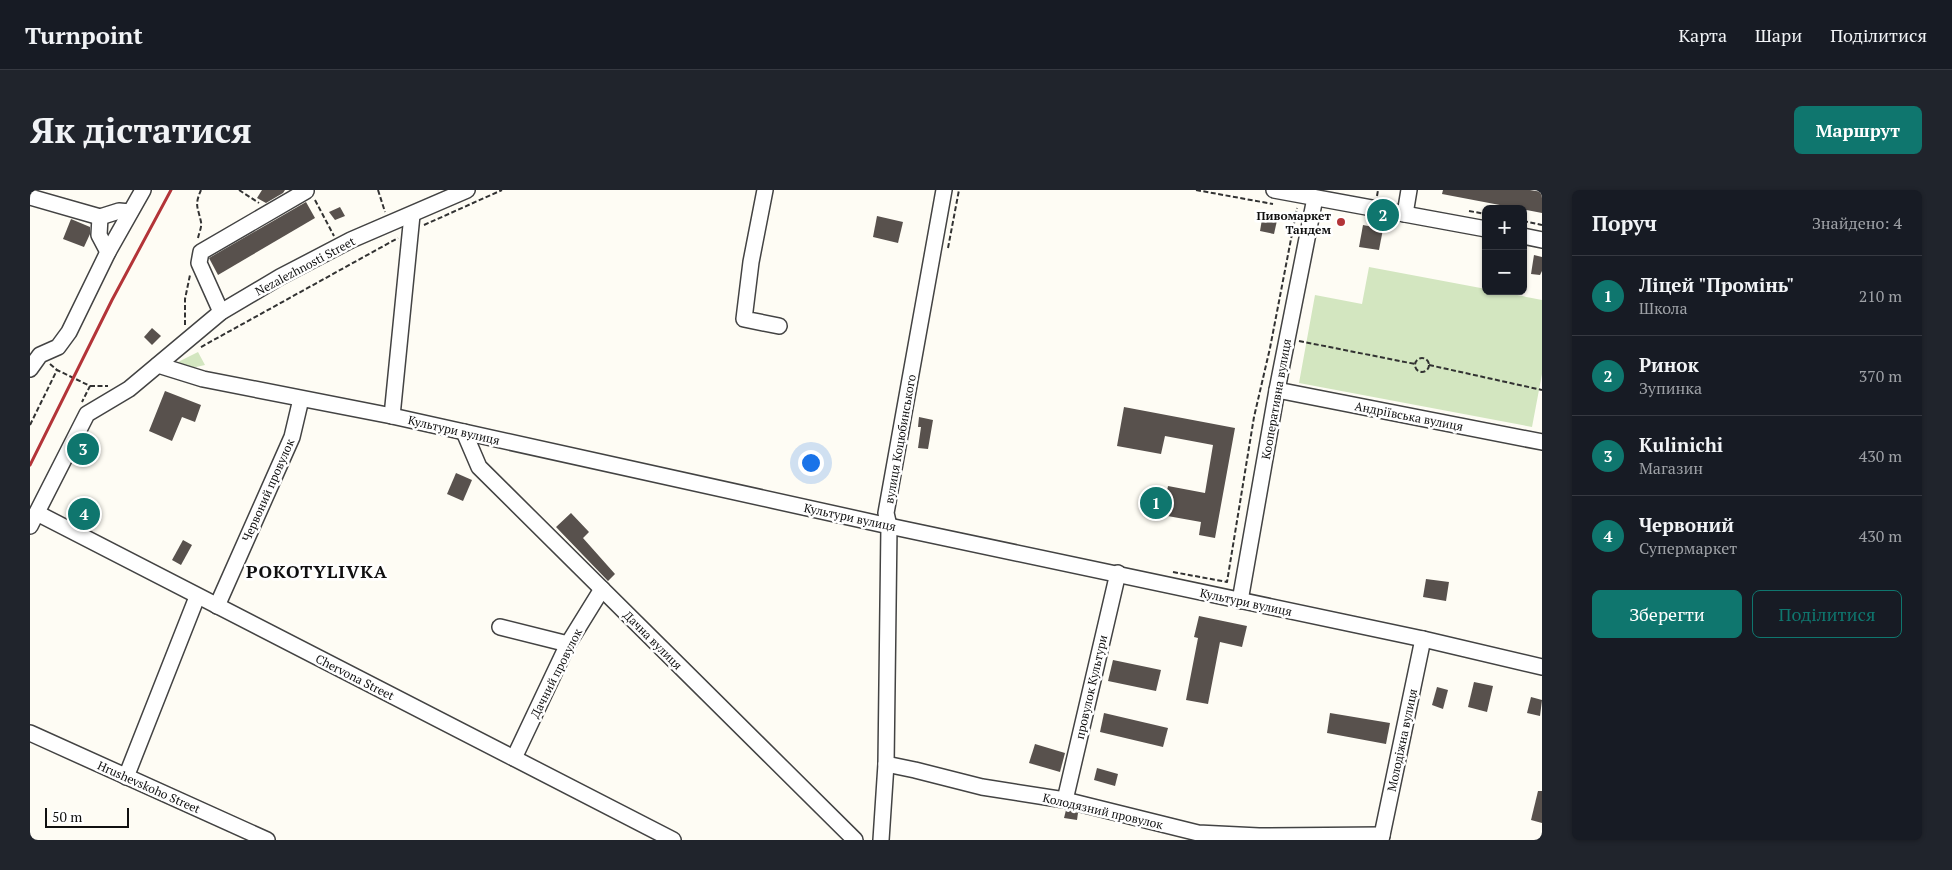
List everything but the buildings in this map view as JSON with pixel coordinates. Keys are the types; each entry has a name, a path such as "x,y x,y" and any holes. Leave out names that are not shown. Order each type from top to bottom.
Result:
{"street":[{"path":"30,369 35,352 58,347 69,332 108,252 143,190"},
{"name":"Nezalezhnosti Street","path":"87,414 129,389 158,366 195,342 221,312 351,240 467,190"},
{"path":"765,190 751,262 744,319 779,326"},
{"name":"вулиця Коцюбинського","path":"881,840 886,764 889,526 886,513 944,190"},
{"path":"1274,190 1482,228"},
{"path":"1405,214 1409,190"},
{"path":"221,312 200,257 306,191"},
{"path":"30,197 100,217 119,211 130,212"},
{"name":"Кооперативна вулиця","path":"1240,601 1277,390 1315,198"},
{"path":"392,416 412,215"},
{"path":"100,217 99,235 108,252"},
{"path":"1527,237 1542,240"},
{"name":"Культури вулиця","path":"158,366 203,379 392,416 889,526 1423,639 1542,667"},
{"name":"Андріївська вулиця","path":"1277,390 1542,442"},
{"name":"Червоний провулок","path":"217,606 292,437 301,399"},
{"path":"34,519 87,414"},
{"name":"Дачна вулиця","path":"464,432 479,467 855,840"},
{"name":"Chervona Street","path":"34,519 217,606 673,840"},
{"name":"провулок Культури","path":"1065,800 1118,573"},
{"name":"Дачний провулок","path":"514,758 568,644 602,589"},
{"path":"126,777 197,597"},
{"path":"500,628 568,644"},
{"name":"Молодіжна вулиця","path":"1382,838 1423,639"},
{"name":"Hrushevskoho Street","path":"30,733 267,840"},
{"name":"Колодязний провулок","path":"886,764 982,787 1065,800 1198,833 1382,838"}],"path":[{"path":"201,190 197,199 197,210 202,224 198,239 200,257 191,269 185,299 185,326 195,342 410,231 502,190"},
{"path":"378,190 388,224"},
{"path":"946,257 959,190"},
{"path":"1196,190 1281,206"},
{"path":"1377,196 1378,190"},
{"path":"1170,571 1226,582 1254,417 1298,209 1291,207"},
{"path":"1527,222 1542,225"},
{"path":"1287,339 1415,364"},
{"path":"1415,364 1417,359 1424,358 1428,360 1430,365"},
{"path":"1415,364 1416,368 1421,372 1428,370 1430,365"},
{"path":"1430,365 1542,390"},
{"path":"30,425 57,370 78,382 90,386 80,404 87,414"},
{"path":"60,376 62,372"}],"green space":[{"path":"1369,267 1482,288 1482,295 1517,295 1542,300 1542,374 1532,427 1299,383 1315,295 1362,304"},
{"path":"198,352 205,365 187,369 174,364"}],"railway":[{"path":"30,465 112,300 171,190"}],"place":[{"name":"Ринок","path":"1383,215"},
{"name":"Пивомаркет Тандем","path":"1341,222"},
{"name":"Kulinichi","path":"83,449"},
{"name":"Ліцей \"Промінь\"","path":"1156,503"},
{"name":"Червоний","path":"84,514"}],"district":[{"name":"POKOTYLIVKA","path":"317,571"}]}
